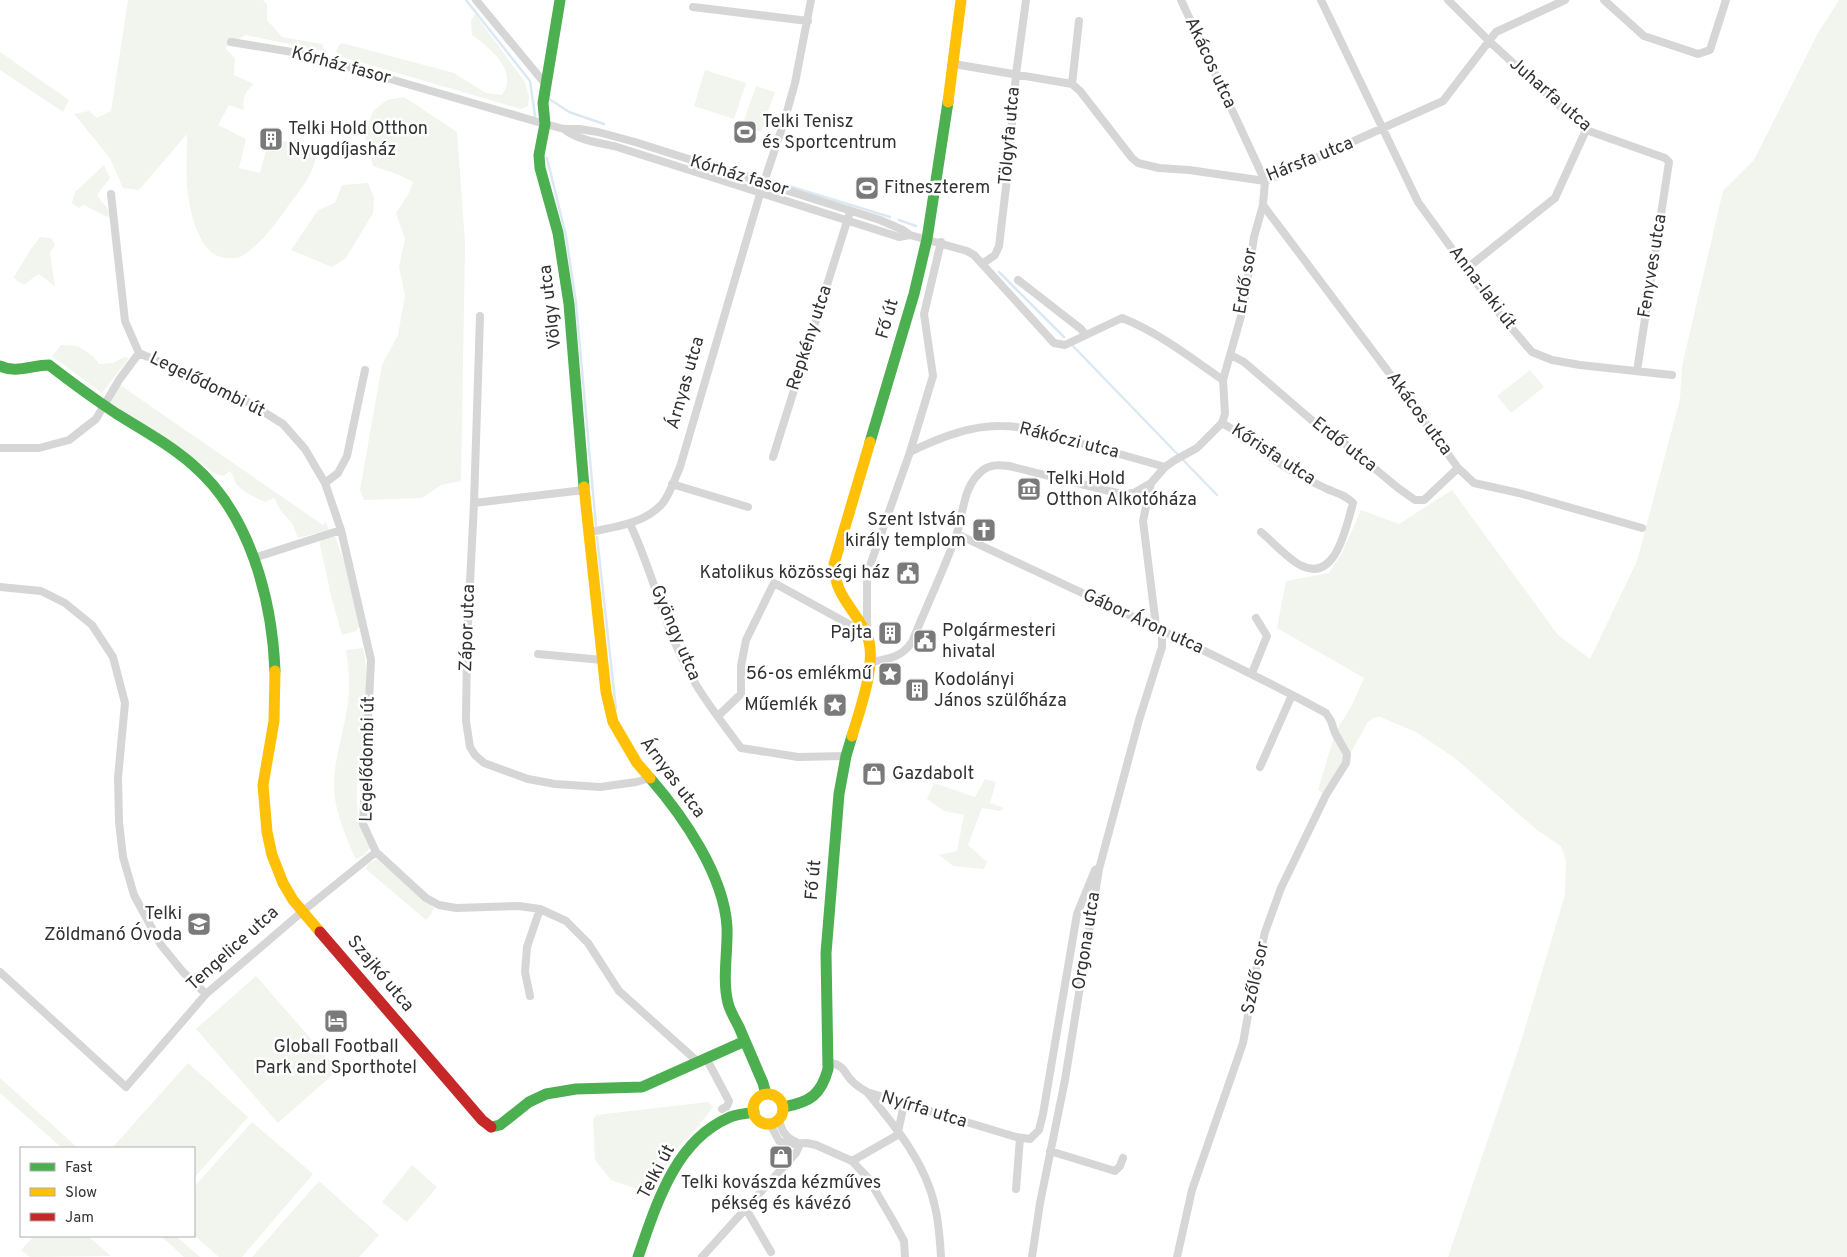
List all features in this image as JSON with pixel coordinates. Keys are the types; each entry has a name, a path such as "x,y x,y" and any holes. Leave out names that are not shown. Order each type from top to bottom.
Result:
{"street":[{"path":"476,0 547,86"},
{"name":"Völgy utca","path":"560,0 543,103 545,124 539,155 540,168 558,233 569,304 584,490"},
{"name":"Árnyas utca","path":"590,532 630,524 649,514 662,504 680,467 763,184 784,122 795,82 811,0"},
{"name":"Fő út","path":"784,1107 809,1100 819,1092 826,1080 828,1062 826,962 839,794 846,756 867,687 870,662 870,648 866,634 837,587 834,576 834,564 912,302 927,239 954,64 961,0"},
{"name":"Tölgyfa utca","path":"982,264 995,255 999,246 1016,74 1026,0"},
{"name":"Akácos utca","path":"1181,0 1265,181"},
{"name":"Anna-laki út","path":"1321,0 1418,202 1497,311 1532,352 1552,360 1672,375"},
{"name":"Juharfa utca","path":"1448,0 1489,41 1586,130 1665,158 1669,162"},
{"name":"Hársfa utca","path":"1072,84 1080,91 1138,164 1265,181 1382,130 1443,100 1496,32 1565,0"},
{"path":"1604,0 1644,36 1698,54 1710,50 1726,0"},
{"path":"693,8 808,21"},
{"path":"954,64 1072,84 1079,22"},
{"name":"Kórház fasor","path":"231,42 304,54 545,124 564,129 598,132 850,211 894,226 910,235 927,239"},
{"name":"Kórház fasor","path":"564,129 589,141 614,146 899,237 910,235"},
{"path":"1466,269 1555,198 1586,130"},
{"path":"614,146 617,138"},
{"name":"Fenyves utca","path":"1637,371 1669,162"},
{"name":"Erdő sor","path":"1223,380 1243,309 1265,181"},
{"name":"Legelődombi út","path":"111,194 125,321 139,353 243,399 283,424 305,449 325,483 341,530 371,660 363,824 376,852 426,898 439,905 456,908 519,906 540,909 566,921 588,942 618,991 702,1060"},
{"name":"Akácos utca","path":"1262,205 1405,394 1458,468 1474,483 1519,493 1642,528"},
{"name":"Repkény utca","path":"773,457 850,211"},
{"path":"870,662 897,657 906,651 912,642 957,534 963,507 974,481 984,470 996,464 1032,471 1121,494 1134,493 1151,483 1165,467 1196,448 1222,422 1225,414 1223,380 1133,322 1122,318 1064,345 1054,343 967,250 927,239"},
{"name":"Fő út","path":"866,634 867,574 910,452 933,376 924,314 941,242"},
{"path":"1018,280 1085,334"},
{"name":"Zápor utca","path":"480,316 467,643 466,721 470,747 475,755 484,763 504,771 555,784 600,786 636,782 650,778"},
{"path":"0,448 39,448 69,440 96,420 118,380 139,353"},
{"name":"Erdő utca","path":"1231,355 1244,362 1415,500 1424,500 1458,468"},
{"path":"0,366 4,369 22,369 39,364 49,365 104,405 162,441 203,474 218,491 235,518 254,558 341,530"},
{"path":"325,483 338,473 347,456 365,370"},
{"name":"Kőrisfa utca","path":"1222,422 1241,433 1263,452 1291,471 1345,495 1353,503 1333,559 1324,567 1311,569 1298,564 1262,532"},
{"name":"Rákóczi utca","path":"910,452 932,441 980,427 1014,426 1165,467"},
{"name":"Orgona utca","path":"1032,1257 1050,1151 1065,1080 1099,869 1107,833 1129,762 1139,720 1162,648 1143,521 1151,483"},
{"path":"672,484 748,507"},
{"path":"474,503 584,490"},
{"name":"Árnyas utca","path":"584,490 590,532 602,660 606,692 613,722 636,762 671,802 689,830 713,873 721,892 727,926 726,982 728,1004 766,1094"},
{"name":"Gyöngy utca","path":"630,524 640,544 690,674 741,748 798,757 846,756"},
{"name":"Gábor Áron utca","path":"957,534 1159,628 1326,713"},
{"name":"Szajkó utca","path":"254,558 271,631 276,675 274,721 263,784 267,835 280,878 293,900 482,1120 492,1128 500,1125 529,1102 546,1094 576,1089 642,1087 745,1041"},
{"path":"718,716 741,694 741,666 746,640 774,583 866,634"},
{"path":"0,587 42,591 65,603 92,625 113,658 125,703 118,778 119,822 123,857 134,895 161,945 183,972 206,994"},
{"path":"1252,674 1267,636 1256,618"},
{"path":"538,654 602,660"},
{"path":"1260,768 1292,695"},
{"name":"Szőlő sor","path":"1177,1257 1192,1190 1243,1043 1265,932 1281,888 1326,795 1346,763 1347,754 1335,734 1332,721 1326,713"},
{"name":"Tengelice utca","path":"0,972 126,1087 206,994 303,910 376,852"},
{"name":"Nyírfa utca","path":"828,1062 838,1064 845,1069 851,1081 866,1092 1020,1138 1030,1139 1039,1130 1043,1114 1077,914 1095,870 1099,869"},
{"path":"530,996 525,972 527,947 540,909"},
{"path":"702,1060 729,1101 722,1110"},
{"path":"866,1092 898,1132 917,1160 935,1207 941,1257"},
{"path":"766,1094 777,1097 784,1107 783,1114 774,1122 761,1122 754,1112 756,1100 766,1094"},
{"path":"852,1161 887,1141 898,1132 904,1104"},
{"name":"Telki út","path":"638,1257 661,1197 675,1167 695,1140 715,1122 739,1113 754,1112"},
{"path":"774,1122 779,1141 787,1144 807,1143 816,1145 852,1161 868,1178 892,1219 904,1241 905,1257"},
{"path":"1016,1189 1020,1138"},
{"path":"702,1257 796,1153 800,1144"},
{"path":"1050,1151 1115,1171 1120,1166 1123,1158"},
{"path":"746,1209 771,1252"}],"shaded area":[{"path":"128,0 263,0 267,4 267,20 282,37 322,44 323,51 245,35 225,48 235,58 234,75 254,84 245,96 243,102 244,110 229,105 218,125 246,139 239,168 260,173 268,143 297,140 305,147 316,148 314,165 302,188 266,235 249,252 241,257 220,257 211,252 198,233 187,187 187,134 139,190 123,188 110,158 74,114 89,111 97,118 111,111"},
{"path":"1839,0 1847,0 1847,1257 1448,1257 1519,1048 1565,895 1566,861 1561,846 1538,831 1456,759 1416,732 1380,717 1373,718 1368,722 1351,752 1347,754 1326,795 1318,790 1335,733 1352,705 1364,678 1277,628 1286,581 1329,573 1342,553 1361,510 1399,524 1452,490 1558,635 1590,659 1637,561 1680,399 1682,366 1723,191 1754,160 1818,33"},
{"path":"475,14 525,82 529,97 528,106 521,109 339,56 336,52 342,43 454,73 486,93 502,95 506,86 507,77 505,69 494,53 472,35 471,21"},
{"path":"0,52 69,100 63,112 0,70"},
{"path":"705,70 746,83 734,119 694,106"},
{"path":"756,86 775,92 761,132 742,126"},
{"path":"404,97 457,132 465,243 461,481 441,485 422,498 364,500 360,490 382,365 398,335 405,296 399,267 405,239 396,213 409,193 413,182 373,166 365,136 373,111 387,100"},
{"path":"104,165 110,178 97,195 109,211 111,217 105,216 84,205 79,208 72,203 75,192"},
{"path":"368,183 374,197 373,213 346,258 332,267 291,250 318,210 335,203 342,185"},
{"path":"40,237 51,238 55,245 50,252 55,287 38,274 24,285 14,277"},
{"path":"61,345 78,346 93,356 99,364 113,363 124,357 129,358 102,393 52,356"},
{"path":"1530,370 1544,387 1511,413 1497,396"},
{"path":"120,385 323,525 326,522 329,530 298,538 292,523 281,511 274,498 265,502 246,492 237,485 229,471 224,476 213,473 194,458 108,401"},
{"path":"335,536 345,564 360,625 356,631 342,635 320,545 321,539"},
{"path":"363,648 367,690 357,795 358,816 362,832 370,848 364,855 356,859 339,816 335,798 334,779 348,703 349,676 346,650"},
{"path":"985,779 996,782 990,803 1004,808 1000,811 982,808 968,845 987,862 984,869 953,866 939,855 957,851 964,815 944,811 927,799 934,783 975,797"},
{"path":"377,859 434,908 426,920 366,869 368,864"},
{"path":"256,976 338,1070 278,1123 196,1029"},
{"path":"188,1063 248,1117 195,1177 195,1147 113,1147"},
{"path":"0,1078 77,1147 61,1147 0,1093"},
{"path":"708,1102 713,1107 697,1128 672,1153 658,1182 649,1193 611,1180 595,1160 593,1119 597,1115"},
{"path":"252,1122 313,1174 242,1257 219,1257 195,1236 195,1186"},
{"path":"412,1165 437,1187 407,1222 382,1202"},
{"path":"319,1181 379,1235 359,1257 252,1257"},
{"path":"33,1237 89,1237 111,1256 30,1257 21,1250"},
{"path":"162,1237 177,1237 200,1257 184,1257"}],"waterway":[{"path":"466,0 530,81 535,116"},
{"path":"548,98 569,112 604,124"},
{"path":"547,158 566,236 576,303 596,526"},
{"path":"747,173 761,177"},
{"path":"769,180 890,217"},
{"path":"899,220 916,226"},
{"path":"999,272 1064,337"},
{"path":"1071,344 1217,495"},
{"path":"597,537 616,709"}],"traffic: fast":[{"path":"560,0 543,103 545,124 539,155 540,168 558,233 569,304 584,487"},
{"path":"870,442 914,294 927,239 948,102"},
{"path":"0,366 18,369 49,365 108,408 175,451 193,465 213,485 243,533 254,559 269,615 275,671"},
{"path":"784,1107 801,1103 813,1096 822,1085 828,1069 826,953 839,794 852,736"},
{"path":"650,778 676,810 700,847 718,887 727,927 725,975 728,1003 766,1094"},
{"path":"491,1127 500,1125 529,1102 546,1094 576,1089 642,1087 745,1041"},
{"path":"638,1257 660,1197 669,1177 681,1159 709,1129 731,1117 754,1112"}],"traffic: slow":[{"path":"948,102 961,0"},
{"path":"852,736 867,684 870,656 869,644 866,633 837,584 834,564 870,442"},
{"path":"584,487 606,692 613,722 637,763 650,778"},
{"path":"275,671 274,721 263,785 267,832 272,855 283,883 293,900 320,932"},
{"path":"768,1094 779,1098 783,1109 779,1120 768,1124 757,1120 753,1109 757,1098 768,1094"}],"traffic: jam":[{"path":"320,932 482,1120 491,1127"}],"place":[{"name":"Telki Tenisz és Sportcentrum","path":"745,132"},
{"name":"Telki Hold Otthon Nyugdíjasház","path":"271,139"},
{"name":"Fitneszterem","path":"867,188"},
{"name":"Telki Hold Otthon Alkotóháza","path":"1029,489"},
{"name":"Szent István király templom","path":"984,530"},
{"name":"Katolikus közösségi ház","path":"908,573"},
{"name":"Pajta","path":"890,633"},
{"name":"Polgármesteri hivatal","path":"925,641"},
{"name":"56-os emlékmű","path":"890,674"},
{"name":"Kodolányi János szülőháza","path":"917,690"},
{"name":"Műemlék","path":"835,705"},
{"name":"Gazdabolt","path":"874,774"},
{"name":"Telki Zöldmanó Óvoda","path":"199,924"},
{"name":"Globall Football Park and Sporthotel","path":"336,1021"},
{"name":"Telki kovászda kézműves pékség és kávézó","path":"781,1157"}]}
